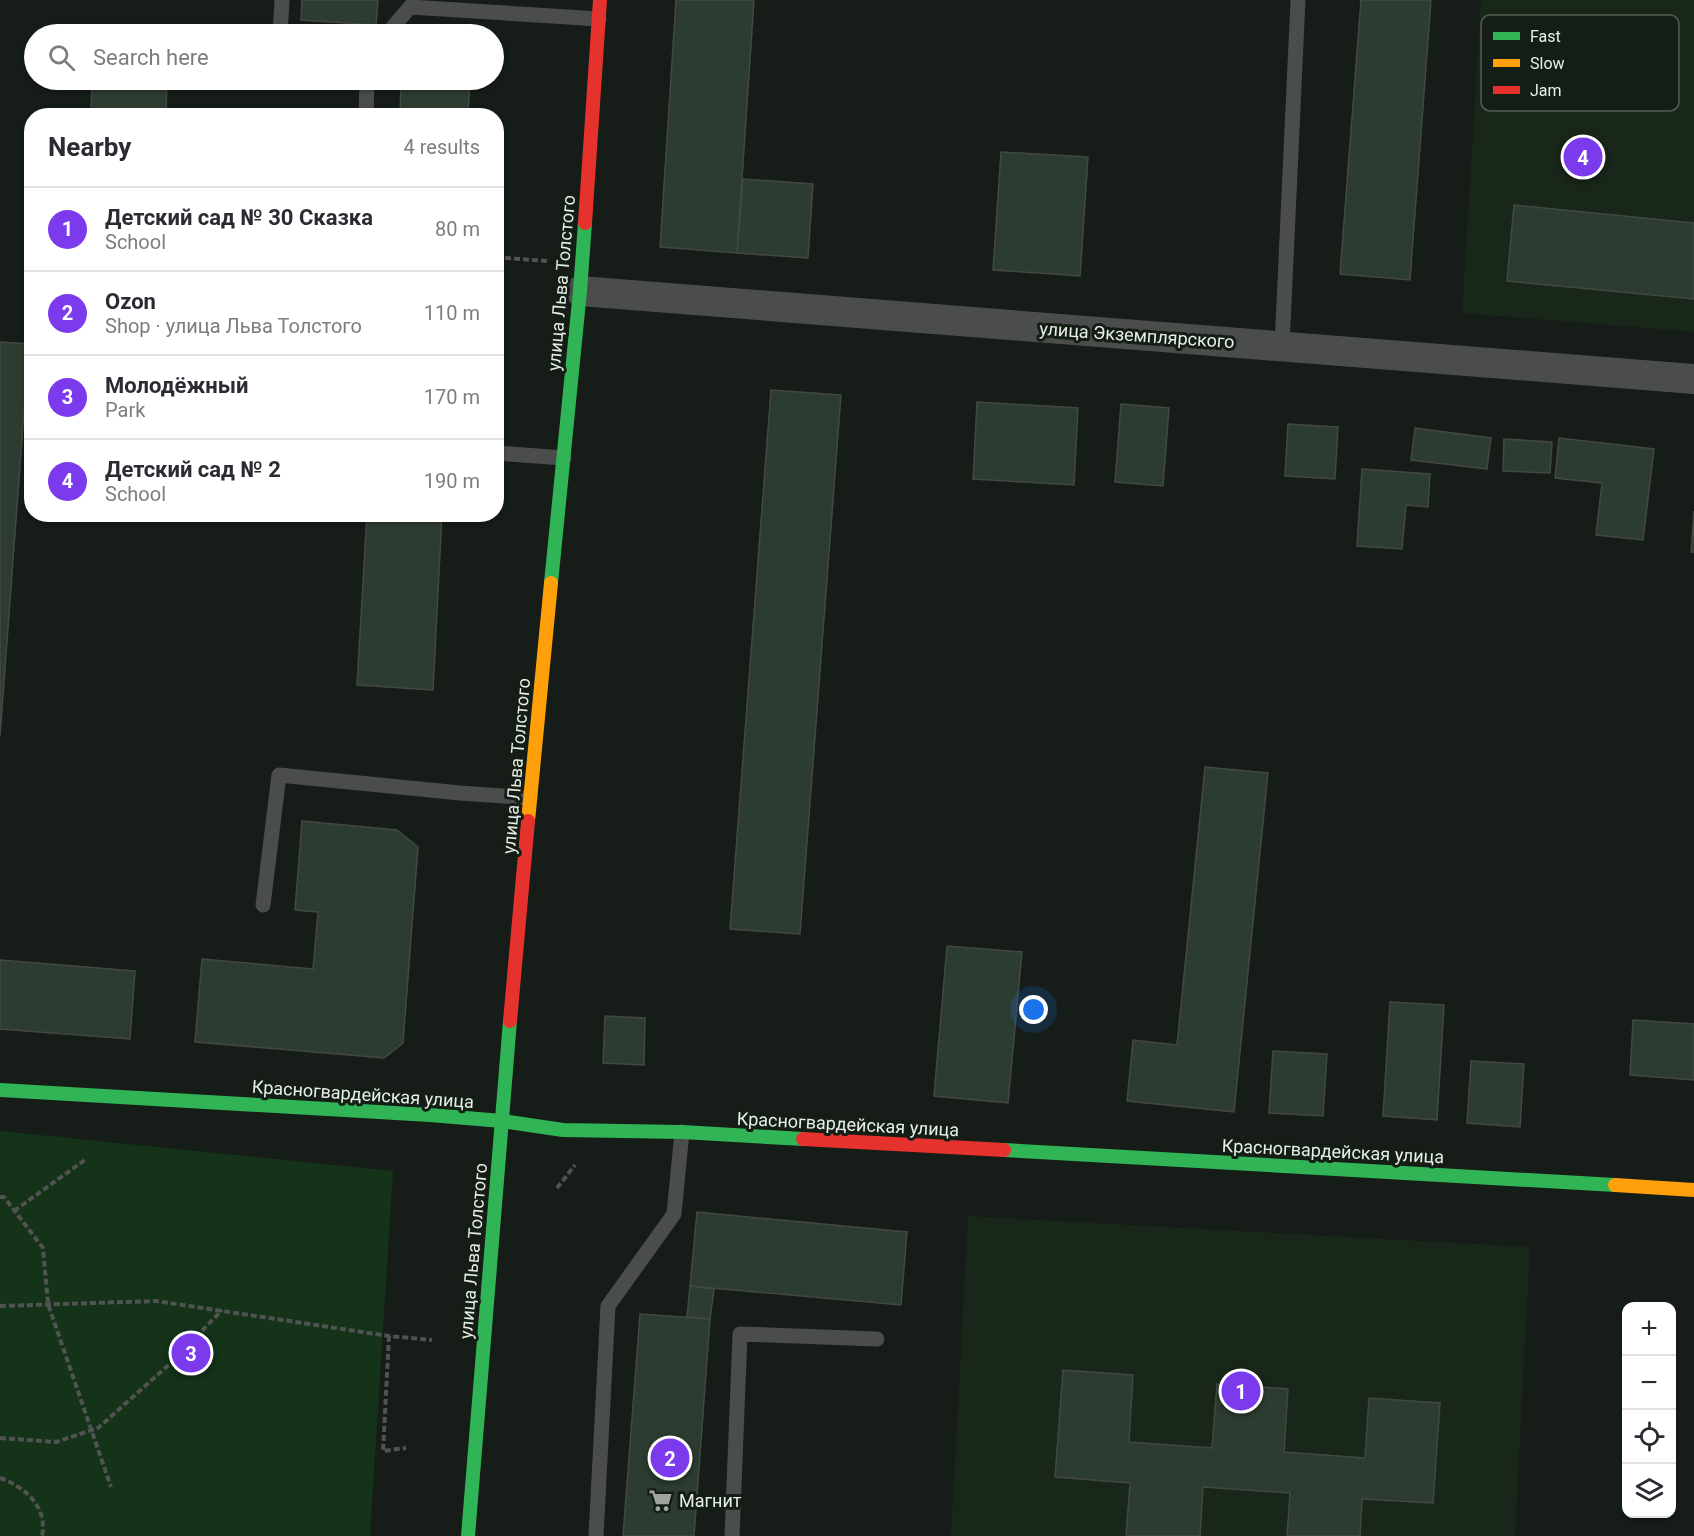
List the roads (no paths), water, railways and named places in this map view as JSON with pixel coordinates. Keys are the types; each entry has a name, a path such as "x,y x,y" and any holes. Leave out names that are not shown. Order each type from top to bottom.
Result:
{"street":[{"name":"улица Льва Толстого","path":"468,1536 530,798 580,291 600,0"},
{"name":"улица Экземплярского","path":"580,291 1694,379"},
{"name":"Красногвардейская улица","path":"0,1090 418,1114 502,1121 563,1130 682,1132 1694,1190"}],"lane":[{"path":"281,24 282,0"},
{"path":"1281,346 1299,0"},
{"path":"396,24 410,7 599,19"},
{"path":"366,108 367,90"},
{"path":"504,454 564,458"},
{"path":"263,905 279,775 460,794 530,798"},
{"path":"596,1536 608,1306 674,1214 682,1132"},
{"path":"732,1536 740,1334 877,1339"}],"place":[{"name":"Детский сад № 2","path":"1583,157"},
{"name":"Молодёжный","path":"191,1353"},
{"name":"Детский сад № 30 Сказка","path":"1241,1391"},
{"name":"Ozon","path":"670,1458"},
{"name":"Магнит","path":"661,1500"}]}
